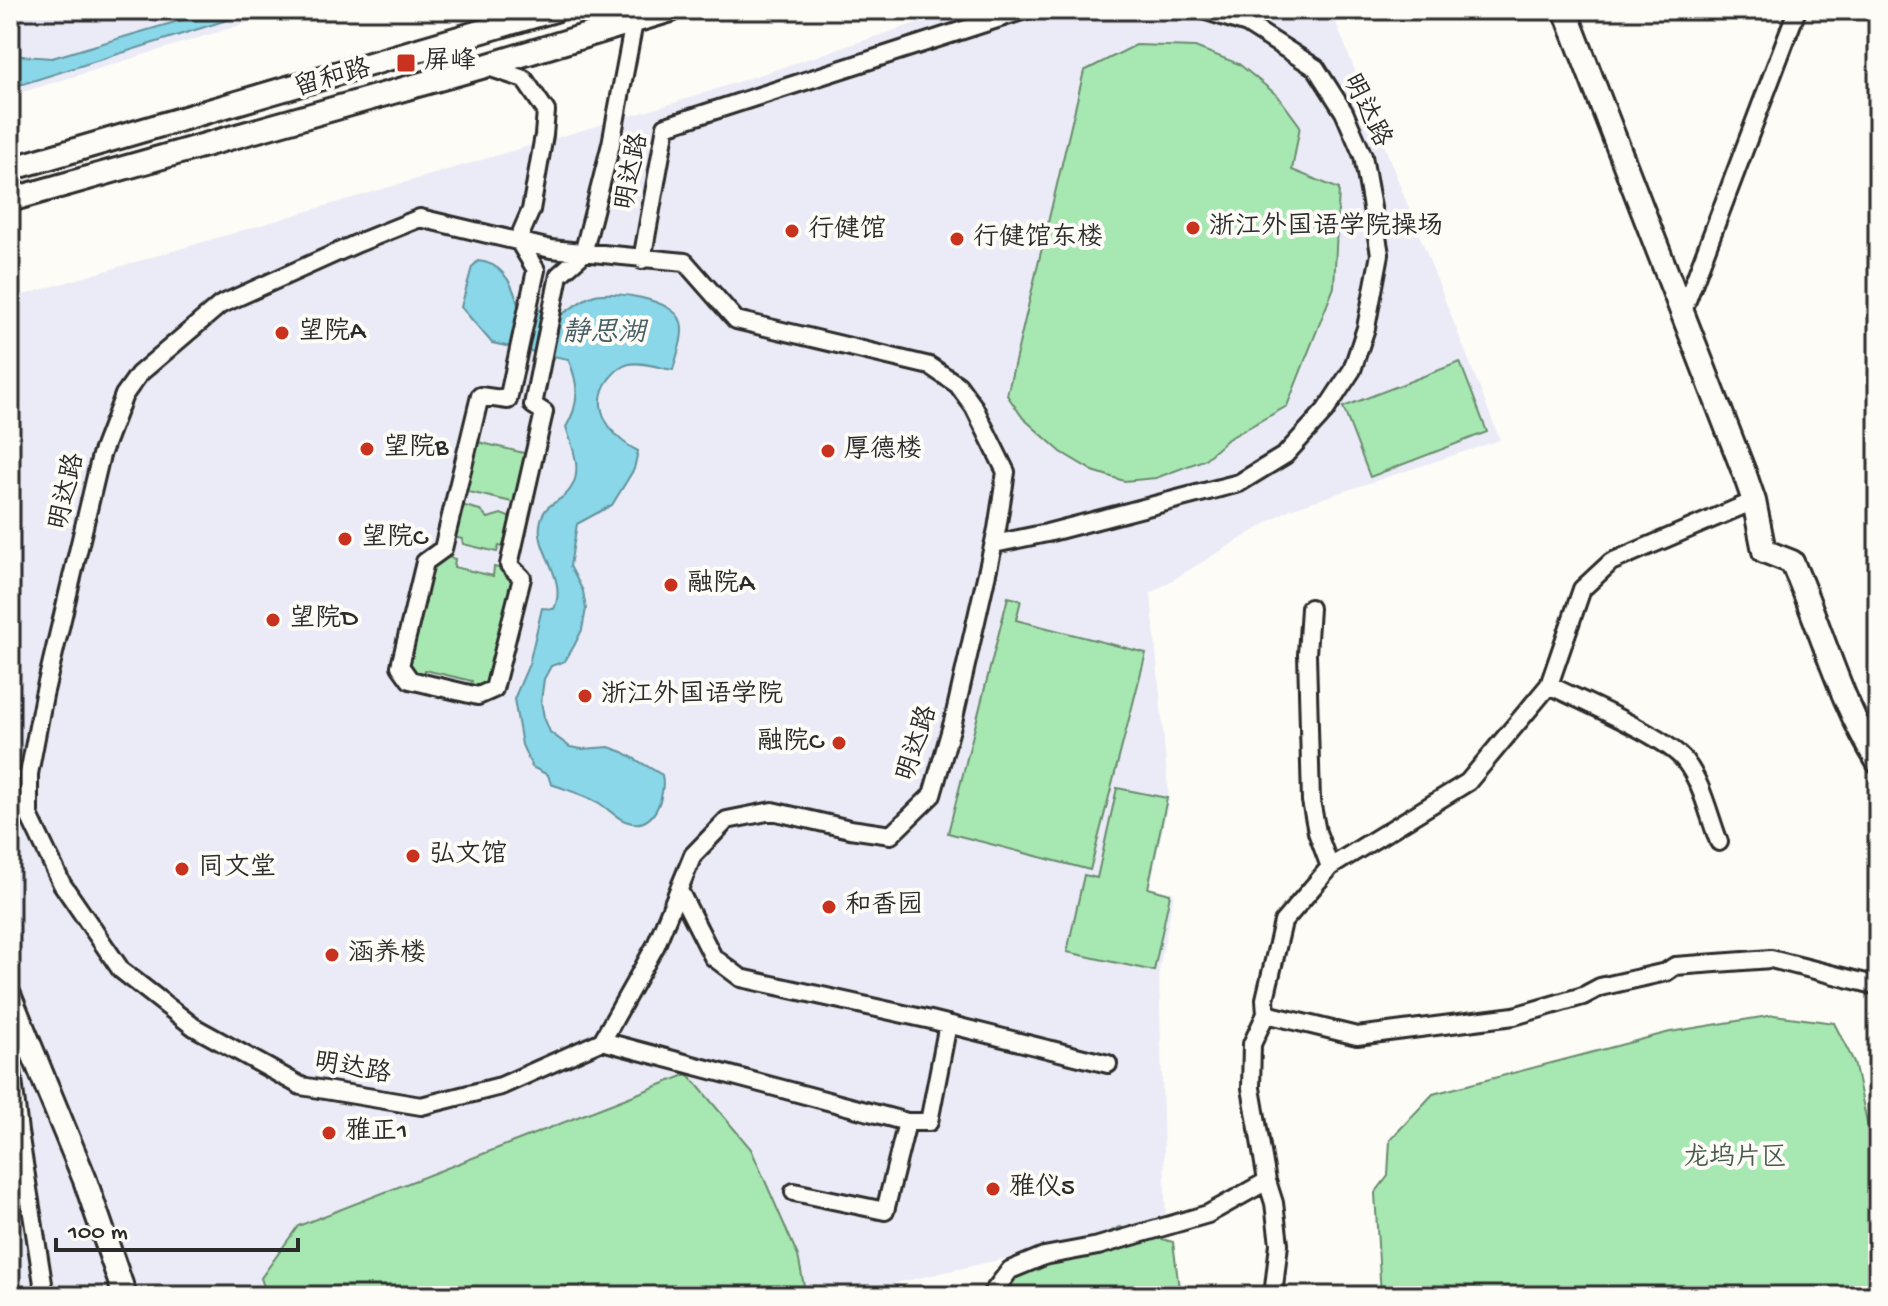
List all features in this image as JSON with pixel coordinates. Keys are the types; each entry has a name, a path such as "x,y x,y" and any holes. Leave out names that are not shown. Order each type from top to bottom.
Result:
{"main road":[{"name":"留和路","path":"10,169 555,10"},
{"name":"留和路","path":"10,200 485,66 671,10"},
{"path":"1565,10 1754,501 1764,551 1792,562 1810,602 1841,691 1878,762"},
{"path":"10,997 85,1180 125,1296"}],"street":[{"name":"明达路","path":"1025,10 666,126 642,260 583,254 420,218 220,305 139,374 124,395 101,455 44,695 29,774 29,815 62,884 121,970 194,1027 301,1086 421,1106 501,1086 602,1041 656,945 693,855 727,820 772,811 891,835 932,795 953,722 994,544 1239,483 1285,455 1325,411 1352,370 1366,328 1380,254 1363,156 1344,112 1316,68 1247,24 1203,10"},
{"path":"1683,311 1797,10"},
{"path":"485,66 524,79 546,111 531,210 518,240 536,270 508,400 480,396 443,549 425,562 400,666 410,680 478,696 494,689 522,578 509,565 544,412 533,405 559,275 583,254 611,144 634,22"},
{"path":"642,260 685,262 736,320 930,366 958,385 974,407 1006,472 994,544"},
{"path":"1273,1296 1279,1244 1251,1088 1252,1044 1266,1014 1265,999 1283,922 1330,867 1468,782 1549,685 1582,589 1611,562 1754,501"},
{"path":"1310,608 1307,654 1311,801 1317,832 1330,867"},
{"path":"1549,685 1659,740 1685,760 1719,842"},
{"path":"679,890 713,957 741,978 948,1024 1108,1064"},
{"path":"1266,1014 1357,1036 1514,1016 1583,996 1600,987 1666,972 1675,966 1771,959 1878,986"},
{"path":"602,1041 907,1122 929,1122 948,1024"},
{"path":"10,1053 45,1296"},
{"path":"794,1192 885,1211 907,1122"},
{"path":"990,1296 1010,1270 1044,1256 1098,1246 1208,1214 1267,1181"}],"shaded area":[{"path":"10,10 289,10 10,96"},
{"name":"浙江外国语学院","path":"956,10 1331,10 1500,440 1290,509 1151,593 1169,799 1150,887 1174,893 1159,971 1166,1222 839,1296 806,1296 798,1256 687,1074 298,1226 261,1278 267,1296 10,1296 10,299 674,103"}],"green space":[{"name":"浙江外国语学院操场","path":"1136,45 1195,47 1239,64 1278,96 1300,126 1292,170 1339,189 1334,287 1287,406 1228,439 1204,460 1156,478 1124,481 1093,471 1061,452 1023,418 1007,395 1084,71"},
{"path":"1460,362 1487,432 1370,477 1343,407"},
{"path":"478,442 528,454 516,503 465,491"},
{"path":"461,505 480,510 488,518 501,514 514,519 506,548 499,546 497,552 463,544 462,539 454,537"},
{"path":"444,556 455,559 454,567 493,576 494,567 506,570 515,578 492,681 480,690 470,687 472,681 425,670 424,677 409,668 433,561"},
{"path":"1008,597 1021,600 1016,620 1146,653 1090,870 948,833"},
{"path":"1117,788 1167,798 1148,888 1170,894 1154,971 1067,952 1084,875 1097,878"},
{"name":"龙坞片区","path":"1774,1015 1834,1023 1854,1062 1873,1150 1871,1221 1878,1222 1878,1296 1381,1296 1375,1193 1388,1176 1390,1140 1433,1094 1670,1032"},
{"path":"688,1074 751,1149 798,1256 806,1296 267,1296 261,1278 298,1226"},
{"path":"1120,1227 1173,1242 1180,1296 983,1296 1007,1269 1071,1250"}],"water":[{"path":"216,10 259,10 10,88 10,55 52,58"},
{"name":"静思湖","path":"478,261 500,270 513,290 518,305 560,315 592,296 626,295 667,307 681,322 681,340 673,370 629,364 615,372 603,390 602,411 606,421 620,438 638,451 634,469 612,505 577,524 570,566 583,591 586,609 582,630 565,661 551,666 544,679 541,701 550,732 570,747 609,747 662,775 658,807 647,820 640,823 623,820 594,800 551,784 548,775 532,767 522,745 514,699 529,664 542,608 554,609 557,598 555,576 542,545 540,525 548,507 571,488 576,474 566,427 576,402 576,385 568,359 492,343 461,307 472,267"}],"place":[{"name":"屏峰","path":"406,63"},
{"name":"浙江外国语学院操场","path":"1193,228"},
{"name":"行健馆","path":"792,231"},
{"name":"行健馆东楼","path":"957,239"},
{"name":"望院A","path":"282,333"},
{"name":"望院B","path":"367,449"},
{"name":"厚德楼","path":"828,451"},
{"name":"望院C","path":"345,539"},
{"name":"融院A","path":"671,585"},
{"name":"望院D","path":"273,620"},
{"name":"浙江外国语学院","path":"585,696"},
{"name":"融院C","path":"839,743"},
{"name":"弘文馆","path":"413,856"},
{"name":"同文堂","path":"182,869"},
{"name":"和香园","path":"829,907"},
{"name":"涵养楼","path":"332,955"},
{"name":"雅正1","path":"329,1133"},
{"name":"雅仪5","path":"993,1189"}]}
